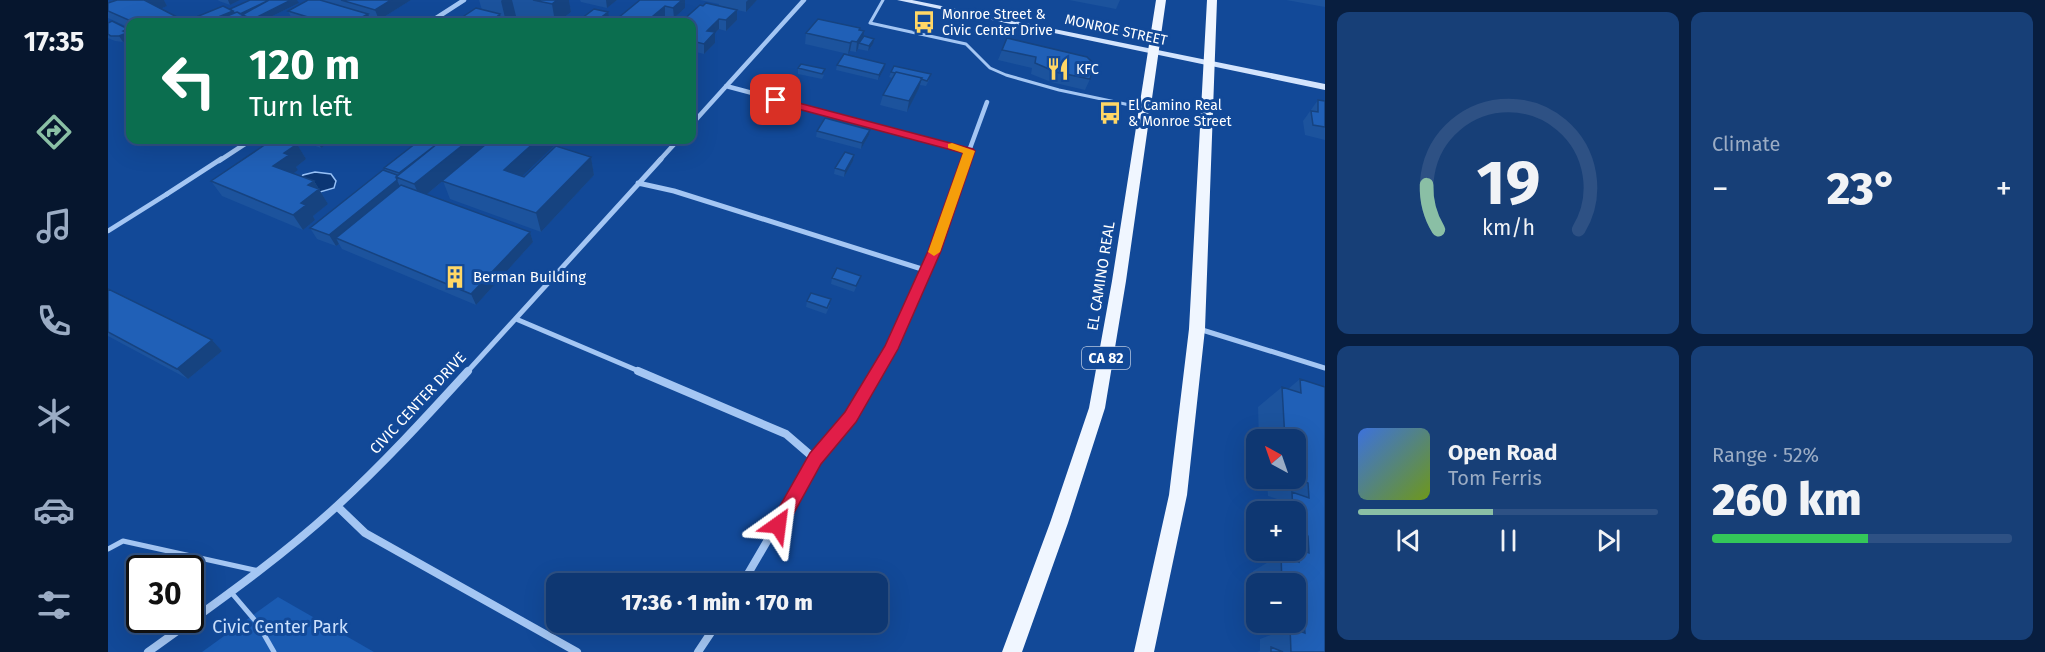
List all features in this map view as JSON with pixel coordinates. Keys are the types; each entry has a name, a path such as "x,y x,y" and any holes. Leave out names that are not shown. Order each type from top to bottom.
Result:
{"main road":[{"name":"MONROE STREET","path":"901,0 1325,87"},
{"name":"EL CAMINO REAL","path":"1012,652 1059,524 1096,408 1146,108 1161,0"},
{"path":"1144,652 1178,495 1197,329 1212,0"}],"street":[{"path":"436,18 465,0"},
{"path":"696,120 804,0"},
{"path":"726,86 969,151"},
{"path":"749,573 815,459 850,417 891,349 935,251 987,102"},
{"path":"167,194 245,144"},
{"name":"CIVIC CENTER DRIVE","path":"147,652 261,571 337,506 415,429 674,144"},
{"path":"639,183 674,191 925,270"},
{"path":"516,319 786,434 815,459"},
{"path":"1197,329 1325,368"},
{"path":"337,506 365,533 577,652"},
{"path":"698,652 711,633"}],"lane":[{"path":"883,0 870,23 966,44 990,68 1006,75 1059,90 1146,108"},
{"path":"108,231 167,194"},
{"path":"108,549 123,541 261,571"},
{"path":"230,591 258,624 274,652"}],"green space":[{"name":"Civic Center Park","path":"278,597 374,652 202,652"}],"shaded area":[{"path":"315,172 331,174 336,181 334,188 320,192 300,180 303,175"}],"building":[{"path":"117,0 150,0 146,1 175,16 126,19 108,11 108,3"},
{"path":"250,0 269,0 240,14 230,9"},
{"path":"269,0 291,0 255,18 242,15"},
{"path":"308,0 320,0 368,14 360,18 311,18 288,11"},
{"path":"341,0 391,0 375,10"},
{"path":"533,0 557,0 552,4"},
{"path":"640,0 682,0 673,8 665,6 652,17 656,18 618,18"},
{"path":"706,3 737,10 726,20 719,19 707,31 715,32 704,44 696,42 696,18 685,18 700,5 703,6"},
{"path":"223,6 233,11 216,18 194,18"},
{"path":"476,8 500,14 495,18 461,18"},
{"path":"594,9 608,12 600,18 582,18"},
{"path":"237,12 247,17 244,18 222,18"},
{"path":"818,19 860,28 859,30 864,31 857,42 850,43 806,33"},
{"path":"112,21 126,28 123,31 126,33 111,36 108,34 108,23"},
{"path":"864,36 874,39 869,46 859,43"},
{"path":"1007,38 1087,57 1094,64 1090,79 1056,72 1035,63 1036,57 1002,50"},
{"path":"844,54 885,64 879,75 837,65"},
{"path":"801,64 825,69 822,74 798,68"},
{"path":"894,66 931,74 927,81 891,72"},
{"path":"896,72 922,78 909,101 883,95"},
{"path":"1318,100 1325,101 1325,127 1313,125 1311,111 1318,112"},
{"path":"825,118 870,130 862,143 817,131"},
{"path":"266,144 297,144 284,153 289,155 273,166 314,181 308,185 319,189 301,203 306,205 293,215 211,181"},
{"path":"415,144 437,144 399,173 384,168"},
{"path":"437,144 464,144 414,184 396,177"},
{"path":"486,144 533,144 504,170 524,177 556,146 591,157 536,213 442,181"},
{"path":"845,152 854,155 845,171 835,168"},
{"path":"383,170 397,175 397,180 329,235 310,228"},
{"name":"Berman Building","path":"401,185 530,232 471,294 336,238"},
{"path":"837,268 861,276 856,286 832,278"},
{"path":"108,289 212,340 177,369 108,332"},
{"path":"811,293 831,299 827,308 807,301"},
{"path":"1300,379 1325,387 1325,652 1291,652 1290,633 1306,633 1306,573 1282,573 1281,561 1306,561 1306,552 1309,553 1308,536 1306,535 1306,501 1292,501 1292,492 1309,498 1308,483 1306,482 1306,429 1284,429 1282,387 1301,393"},
{"path":"1271,647 1283,652 1271,652"}],"slow traffic":[{"path":"934,252 969,151 952,146"}],"place":[{"name":"Monroe Street & Civic Center Drive","path":"924,22"},
{"name":"KFC","path":"1058,69"},
{"name":"El Camino Real & Monroe Street","path":"1110,113"},
{"name":"Berman Building","path":"455,277"}],"route":[{"path":"776,100 969,151 935,251 891,349 850,417 815,459 778,525"}]}
